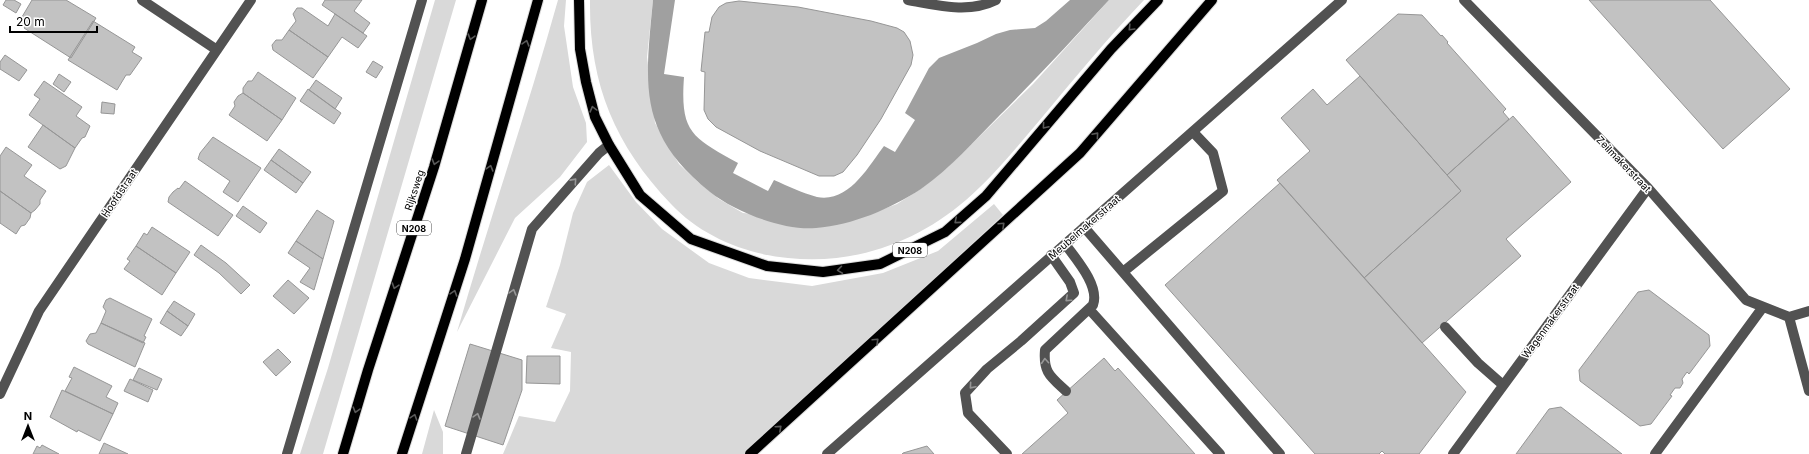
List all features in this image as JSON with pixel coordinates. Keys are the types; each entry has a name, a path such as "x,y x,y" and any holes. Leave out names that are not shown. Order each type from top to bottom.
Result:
{"main road":[{"name":"Rijksweg","path":"343,454 368,370 434,167 482,0"},
{"path":"402,454 465,259 538,0"},
{"name":"N208","path":"579,0 580,49 586,82 595,117 609,145 640,195 691,239 767,266 823,272 880,264 945,232 986,196 1111,49 1158,0"},
{"path":"750,454 1080,154 1212,0"}],"street":[{"path":"142,0 217,50"},
{"name":"Hoofdstraat","path":"0,394 39,312 251,0"},
{"path":"287,454 422,0"},
{"path":"908,0 966,8 984,6 996,0"},
{"name":"Meubelmakerstraat","path":"827,454 1342,0"},
{"name":"Zeilmakerstraat","path":"1464,0 1648,188 1746,300 1789,317"},
{"path":"1123,272 1223,191 1213,154 1192,132"},
{"path":"466,454 532,229 599,152 609,145"},
{"name":"Wagenmakerstraat","path":"1453,454 1648,188"},
{"path":"1084,227 1280,454"},
{"path":"1065,244 1088,276 1096,298 1089,309 1045,350 1044,364 1050,376 1066,392"},
{"path":"1007,454 968,413 965,393 987,369 1021,341 1074,293 1070,282 1051,255"},
{"path":"1655,454 1763,307"},
{"path":"1089,309 1220,454"},
{"path":"1809,311 1789,317 1809,391"},
{"path":"1445,327 1478,363 1503,385"}],"shaded area":[{"path":"435,0 456,0 323,454 300,454 328,368"},
{"path":"558,0 566,0 564,26 573,87 586,123 587,142 560,177 515,218 457,332 534,83"},
{"path":"590,0 653,0 647,57 655,123 679,164 698,182 719,199 743,213 848,222 897,204 922,188 948,167 1033,84 1109,0 1144,0 1077,75 995,172 966,200 947,215 905,239 883,248 837,258 813,259 772,256 740,248 725,242 696,225 683,215 651,181 634,158 620,135 609,111 600,85 594,58"},
{"path":"653,0 675,0 664,74 684,77 684,110 687,122 692,131 710,146 738,163 733,173 768,191 774,180 817,197 828,197 839,195 856,182 884,146 895,152 915,120 905,113 929,68 939,58 996,34 1010,30 1035,28 1046,21 1070,0 1109,0 971,145 932,181 897,203 871,215 857,220 830,226 803,228 760,219 720,199 686,170 669,149 658,128 651,106 648,83 648,58"},
{"path":"609,165 636,202 662,229 709,263 749,278 812,286 883,273 938,251 994,204 1003,215 745,454 503,454 519,416 555,422 570,391 571,352 551,348 566,314 546,307 560,265 573,213 587,182"},
{"path":"434,410 443,432 443,454 422,454"}],"building":[{"path":"6,0 14,0 21,4 16,13 3,5"},
{"path":"32,0 66,0 96,18 71,58 24,28 25,26 19,22"},
{"path":"325,0 362,0 354,11 370,23 363,33 322,5"},
{"path":"1589,0 1710,0 1790,89 1723,149"},
{"path":"739,1 798,7 871,21 897,28 904,32 910,41 913,55 911,65 881,119 857,155 843,172 834,176 819,176 760,151 716,127 708,119 704,110 705,72 701,71 705,32 709,32 712,17 719,7 726,3"},
{"path":"297,8 302,8 328,26 335,14 367,36 358,48 342,37 328,57 289,30 296,21 293,14"},
{"path":"1398,14 1422,15 1441,36 1442,35 1448,42 1447,43 1506,109 1503,112 1509,119 1447,175 1346,60"},
{"path":"93,21 135,47 132,52 142,58 130,75 126,75 117,90 68,60"},
{"path":"289,30 328,57 313,78 273,50 272,45 276,40 282,40"},
{"path":"5,55 27,70 19,81 0,69 0,62"},
{"path":"373,61 383,67 376,78 366,72"},
{"path":"258,72 296,98 282,120 243,93 243,88 248,81 252,81"},
{"path":"59,74 71,82 64,92 53,84"},
{"path":"1360,76 1461,191 1364,278 1277,180 1310,151 1281,118 1313,89 1327,105"},
{"path":"316,80 342,98 335,109 309,90"},
{"path":"44,81 82,107 76,116 90,126 85,137 82,138 75,148 29,115 40,99 34,95"},
{"path":"308,89 341,113 334,124 300,101"},
{"path":"243,93 282,120 267,141 229,115 235,106 234,102 238,96"},
{"path":"102,102 115,104 114,114 101,113"},
{"path":"1513,116 1571,182 1506,239 1521,256 1422,343 1364,278 1461,191 1447,175"},
{"path":"43,125 75,148 66,166 60,169 28,147"},
{"path":"213,137 261,168 238,202 223,192 230,181 198,159 200,153"},
{"path":"6,147 32,165 24,176 46,191 40,200 40,204 31,213 0,191 0,156"},
{"path":"279,149 311,172 303,183 271,160"},
{"path":"271,160 303,183 296,193 264,170"},
{"path":"185,181 233,215 218,236 168,202 169,197 173,192 178,188 179,189"},
{"path":"1280,183 1466,392 1419,454 1385,454 1382,451 1379,454 1315,454 1165,285"},
{"path":"0,191 31,213 30,218 25,225 21,226 16,234 0,223"},
{"path":"243,206 267,223 260,233 236,216"},
{"path":"317,210 334,221 323,259 296,241"},
{"path":"152,227 190,252 176,273 136,246 144,233 147,235"},
{"path":"296,241 323,259 314,290 300,282 310,268 288,253"},
{"path":"201,245 226,263 250,285 241,294 219,273 194,255"},
{"path":"136,246 176,273 162,295 124,269 130,261 127,259"},
{"path":"288,280 309,298 294,314 273,296"},
{"path":"1649,290 1709,335 1710,346 1689,374 1687,372 1682,379 1683,383 1680,388 1675,388 1670,395 1672,396 1651,424 1640,426 1580,381 1579,370 1638,292"},
{"path":"110,298 152,319 144,336 146,337 143,343 101,323 106,311 103,307 106,300"},
{"path":"174,301 195,314 188,326 167,311"},
{"path":"167,311 188,326 181,336 160,323"},
{"path":"101,323 145,343 135,367 88,344 86,341 90,334 96,333"},
{"path":"470,344 522,360 522,390 503,445 445,426"},
{"path":"278,349 291,362 276,376 263,362"},
{"path":"527,356 560,356 560,384 526,383"},
{"path":"1104,358 1115,371 1118,368 1195,454 1022,454 1068,413 1057,400"},
{"path":"74,367 112,386 106,397 118,403 113,414 65,391 72,378 69,377"},
{"path":"139,368 162,379 157,390 133,380"},
{"path":"130,379 153,390 148,402 124,391"},
{"path":"62,390 113,414 100,441 78,430 77,432 50,417"},
{"path":"1561,407 1622,454 1516,454 1549,409"},
{"path":"104,443 128,454 99,454"},
{"path":"42,445 59,454 33,454 37,446 40,448"},
{"path":"927,446 934,454 902,454 903,453"}]}
